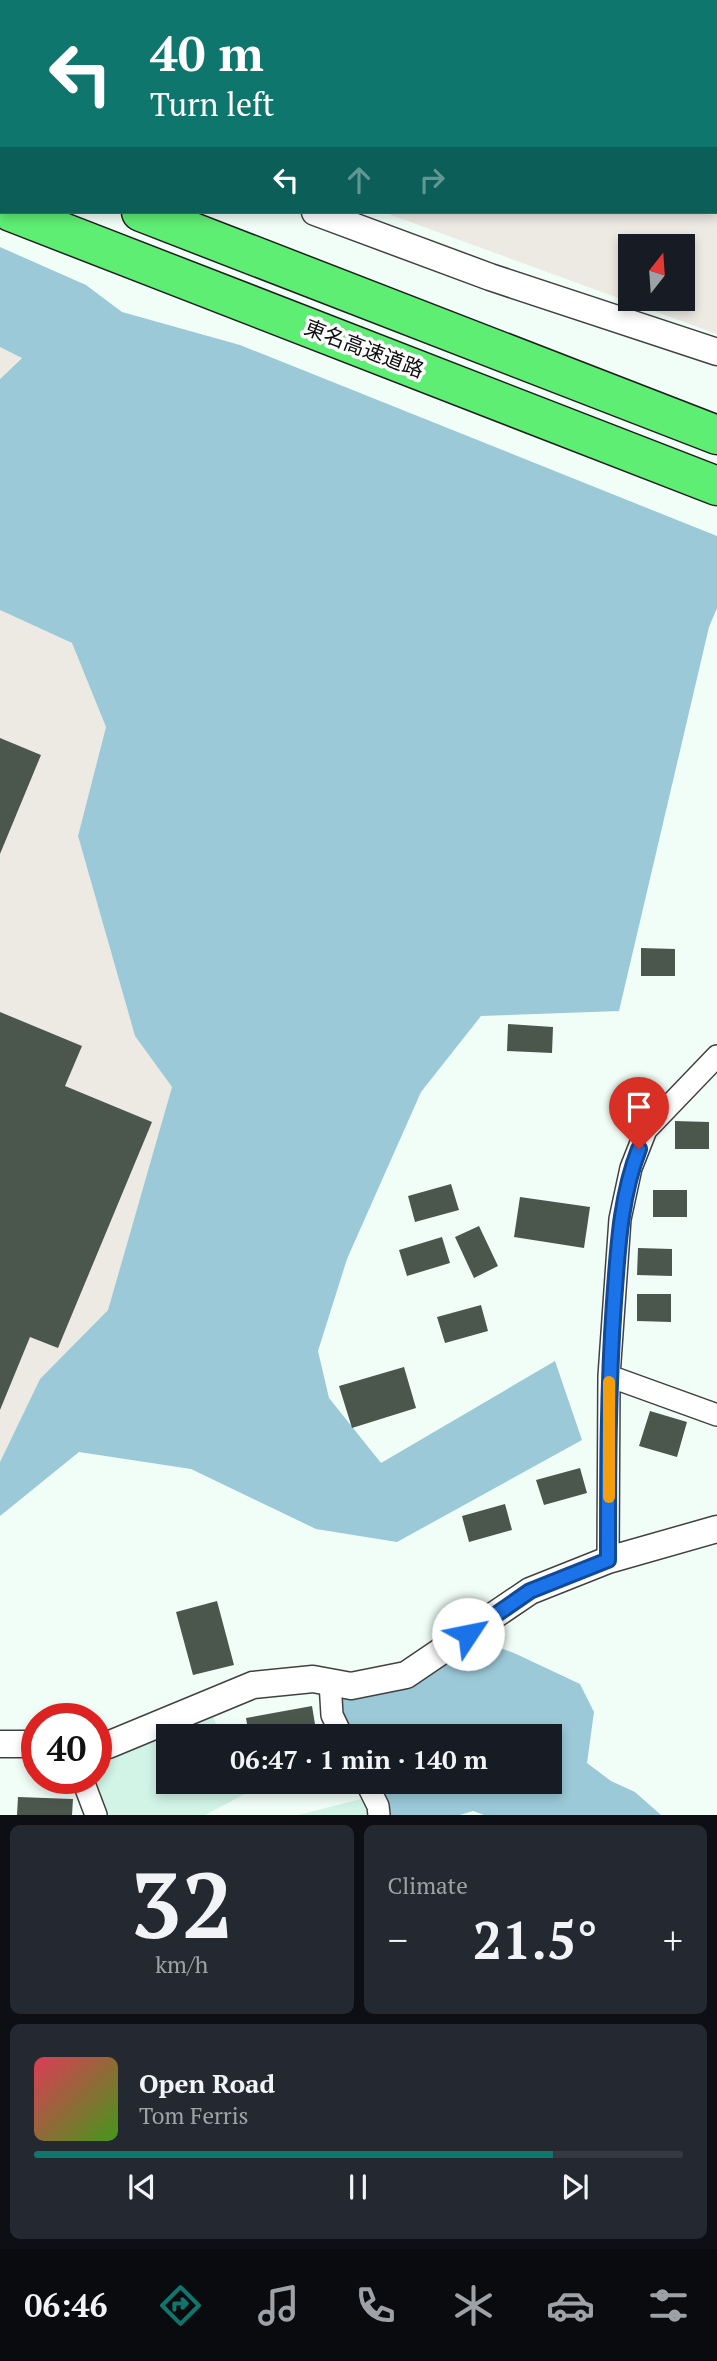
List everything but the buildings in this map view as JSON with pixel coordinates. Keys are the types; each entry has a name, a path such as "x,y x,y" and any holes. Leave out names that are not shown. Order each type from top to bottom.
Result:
{"highway":[{"name":"東名高速道路","path":"16,214 717,486"},
{"path":"146,214 717,435"}],"street":[{"path":"320,214 490,277 717,352"},
{"path":"608,1560 609,1376 620,1219 631,1168 646,1130 717,1056"},
{"path":"609,1376 717,1415"},
{"path":"112,1743 253,1685 313,1679 351,1686 406,1675 530,1591 608,1560 717,1529"},
{"path":"330,1682 332,1715 336,1724"},
{"path":"0,1744 21,1744"},
{"path":"88,1794 96,1815"},
{"path":"372,1794 379,1815"}],"shaded area":[{"path":"388,214 717,214 717,334 657,312 695,312 695,234 618,234 618,298"},
{"path":"0,247 86,285 122,312 240,345 717,536 717,608 709,627 619,1011 481,1016 421,1092 347,1259 318,1351 329,1398 381,1463 555,1361 582,1440 397,1542 316,1529 191,1469 79,1452 0,1516 0,1462 40,1379 108,1310 172,1087 135,1036 78,836 106,727 72,643 0,610 0,379 22,358 0,347"},
{"path":"0,347 22,357 0,379"},
{"path":"0,610 72,643 106,727 78,836 135,1036 172,1087 108,1310 40,1379 0,1462"},
{"path":"478,1640 514,1653 580,1684 594,1712 587,1763 611,1781 635,1792 661,1815 484,1815 473,1811 460,1815 389,1815 379,1794 562,1794 562,1724 340,1724 330,1682 398,1689"}],"green space":[{"path":"208,1704 216,1724 156,1724 156,1794 245,1794 205,1815 95,1815 89,1794 112,1794 112,1740"},
{"path":"373,1796 378,1815 298,1815"}],"slow traffic":[{"path":"609,1382 609,1497"}],"route":[{"path":"468,1634 530,1591 608,1560 609,1376 620,1219 631,1168 639,1149"}]}
